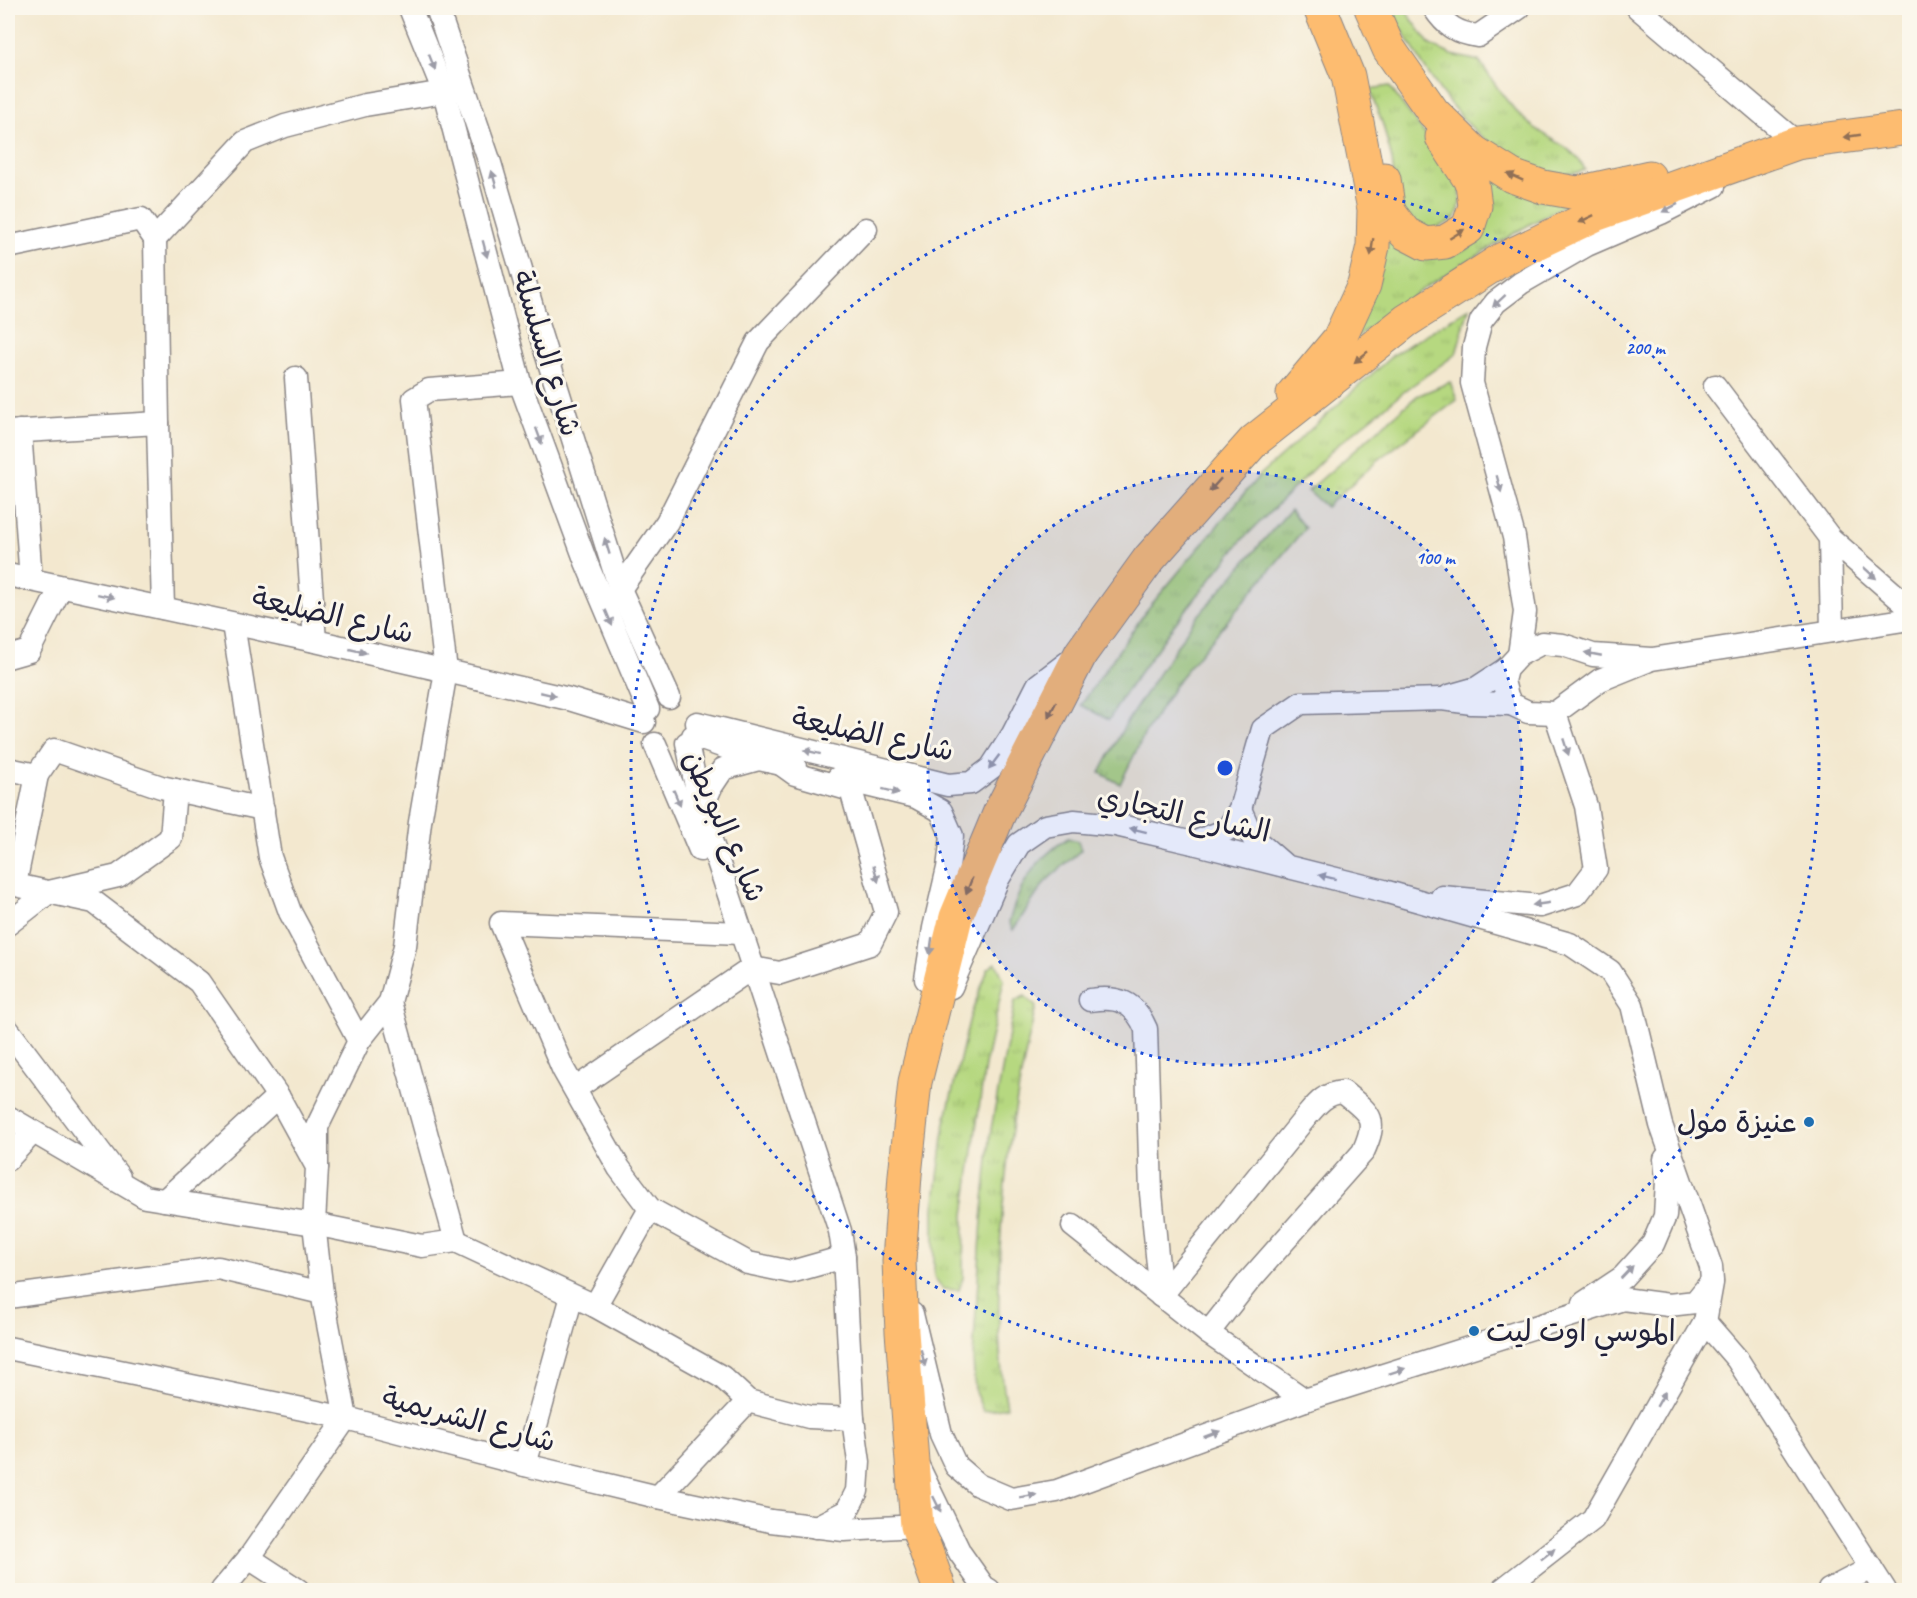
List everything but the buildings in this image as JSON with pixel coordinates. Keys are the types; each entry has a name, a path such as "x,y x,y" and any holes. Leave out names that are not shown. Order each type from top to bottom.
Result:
{"highway":[{"path":"1320,8 1377,138 1389,212 1405,233 1426,244 1445,242 1468,228 1474,206 1472,183 1460,162 1410,93 1371,8"},
{"path":"1389,49 1433,112 1474,152 1512,176 1543,187 1577,193 1797,143 1910,128"},
{"path":"940,1590 917,1526 902,1332 899,1260 915,1082 956,917 999,813 1081,653 1149,559 1254,441 1339,339 1364,285 1373,246 1374,209 1348,76"},
{"path":"1254,441 1406,321 1501,260 1596,215 1797,143"}],"street":[{"name":"شارع السلسلة","path":"410,8 444,92 520,383 646,716"},
{"name":"شارع السلسلة","path":"437,8 490,163 537,324 620,589 669,697"},
{"path":"1434,8 1460,34 1478,36 1519,8"},
{"path":"1511,704 1503,681 1513,662 1525,612 1514,537 1472,383 1474,347 1481,321 1496,302 1521,283 1587,245 1661,213 1797,143 1638,8"},
{"path":"155,239 245,142 285,126 365,105 444,92"},
{"path":"8,247 141,219 155,239 163,608"},
{"path":"620,589 667,522 758,342 866,229"},
{"path":"296,378 315,641"},
{"path":"222,1590 249,1558 346,1418 322,1293 314,1224 317,1127 359,1041 390,1002 405,946 420,822 446,671 414,399 429,390 520,383"},
{"path":"1715,386 1830,538 1910,608"},
{"path":"31,580 14,432 158,423"},
{"path":"1830,538 1832,631"},
{"name":"شارع الضليعة","path":"8,575 315,641 646,716"},
{"path":"8,657 29,651 61,587"},
{"path":"1442,699 1477,688 1542,643 1563,645 1593,655 1652,659 1910,619"},
{"path":"233,624 270,857 291,912 359,1041"},
{"name":"شارع الضليعة","path":"692,734 948,785 971,783 991,768 1013,734 1038,685 1081,653"},
{"path":"1193,843 1227,830 1240,809 1263,729 1301,703 1442,699 1472,703 1511,704 1528,712 1555,713 1600,680 1652,659"},
{"path":"692,734 670,749 655,744 649,738 646,716 656,701 669,697 681,699 694,711 692,734 700,810 840,1231 844,1257 853,1419 859,1462 857,1491 847,1511 816,1527"},
{"path":"1384,891 1540,906 1577,894 1596,869 1586,806 1555,713"},
{"path":"692,734 770,761 916,797 941,811 952,836 948,868 934,928 920,1022 915,1082"},
{"name":"شارع البويطن","path":"655,744 706,865 740,933"},
{"path":"263,809 161,787 54,750 37,775 11,882 94,902 199,982 278,1096 317,1167"},
{"path":"575,1089 752,968 780,973 870,944 886,912 851,790 795,774 770,761 723,769 700,810"},
{"path":"8,769 37,775"},
{"path":"8,924 49,892 118,876 171,838 175,790"},
{"path":"1240,809 1253,838 1287,867"},
{"name":"الشارع التجاري","path":"915,1082 959,966 998,879 1019,844 1045,826 1074,821 1116,825 1384,891"},
{"path":"1384,891 1570,944 1610,971 1632,1005 1661,1125 1711,1267 1712,1281 1705,1322 1593,1519 1502,1590"},
{"path":"740,933 501,923 563,1069 619,1168 650,1209 748,1263 791,1272 844,1257"},
{"path":"1090,1000 1109,997 1121,999 1141,1017 1146,1029 1151,1193 1161,1296"},
{"path":"390,1002 456,1241"},
{"path":"8,1030 126,1186"},
{"path":"1161,1296 1306,1117 1332,1093 1343,1092 1364,1109 1372,1121 1372,1133 1363,1152 1249,1281 1208,1333"},
{"path":"165,1200 278,1096"},
{"path":"8,1117 145,1197 314,1224 422,1246 456,1241 595,1306 722,1377 748,1401 809,1417 853,1419"},
{"path":"1562,1318 1623,1277 1653,1244 1665,1216 1667,1181 1661,1125"},
{"path":"8,1159 33,1132"},
{"path":"595,1306 650,1209"},
{"path":"1072,1226 1208,1333 1305,1400"},
{"path":"899,1260 941,1434 956,1466 978,1485 1011,1498 1057,1491 1305,1400 1623,1299 1669,1305 1695,1302 1712,1281"},
{"path":"8,1297 218,1268 322,1293"},
{"path":"525,1465 572,1296"},
{"path":"1705,1322 1737,1359 1885,1590"},
{"name":"شارع الشريمية","path":"8,1348 346,1418 525,1465 771,1521 844,1530 917,1526"},
{"path":"658,1497 748,1401"},
{"path":"911,1452 960,1553 984,1587 989,1590"},
{"path":"249,1558 298,1590"},
{"path":"1829,1590 1871,1568"}],"green space":[{"path":"1390,8 1404,8 1430,45 1452,55 1479,61 1512,107 1533,126 1567,148 1585,170 1571,174 1556,174 1541,170 1503,153 1482,137 1463,119 1431,77"},
{"path":"1389,86 1461,183 1459,211 1456,216 1453,220 1427,231 1405,222 1396,198 1392,160 1383,125 1369,89"},
{"path":"1475,169 1566,204 1430,284 1355,338 1388,228 1451,255 1469,248 1480,231"},
{"path":"1469,308 1456,354 1410,387 1334,448 1242,540 1174,625 1123,696 1109,720 1081,705 1146,611 1259,476 1394,354"},
{"path":"1450,382 1457,400 1377,461 1326,507 1308,491 1417,396"},
{"path":"1290,510 1305,528 1179,679 1144,735 1120,784 1100,773 1126,723 1192,623"},
{"path":"1068,838 1078,841 1081,850 1045,882 1013,930 1009,922 1024,884 1037,864"},
{"path":"996,963 1004,980 985,1065 964,1215 963,1278 959,1290 943,1289 934,1277 934,1208 945,1122 970,1017 988,969"},
{"path":"1025,996 1036,1007 1015,1110 1005,1179 1000,1249 1000,1346 1007,1407 983,1411 975,1392 973,1358 982,1220 991,1129 1015,1001"}],"place":[{"name":"عنيزة مول","path":"1809,1122"},
{"name":"الموسي اوت ليت","path":"1474,1331"}]}
